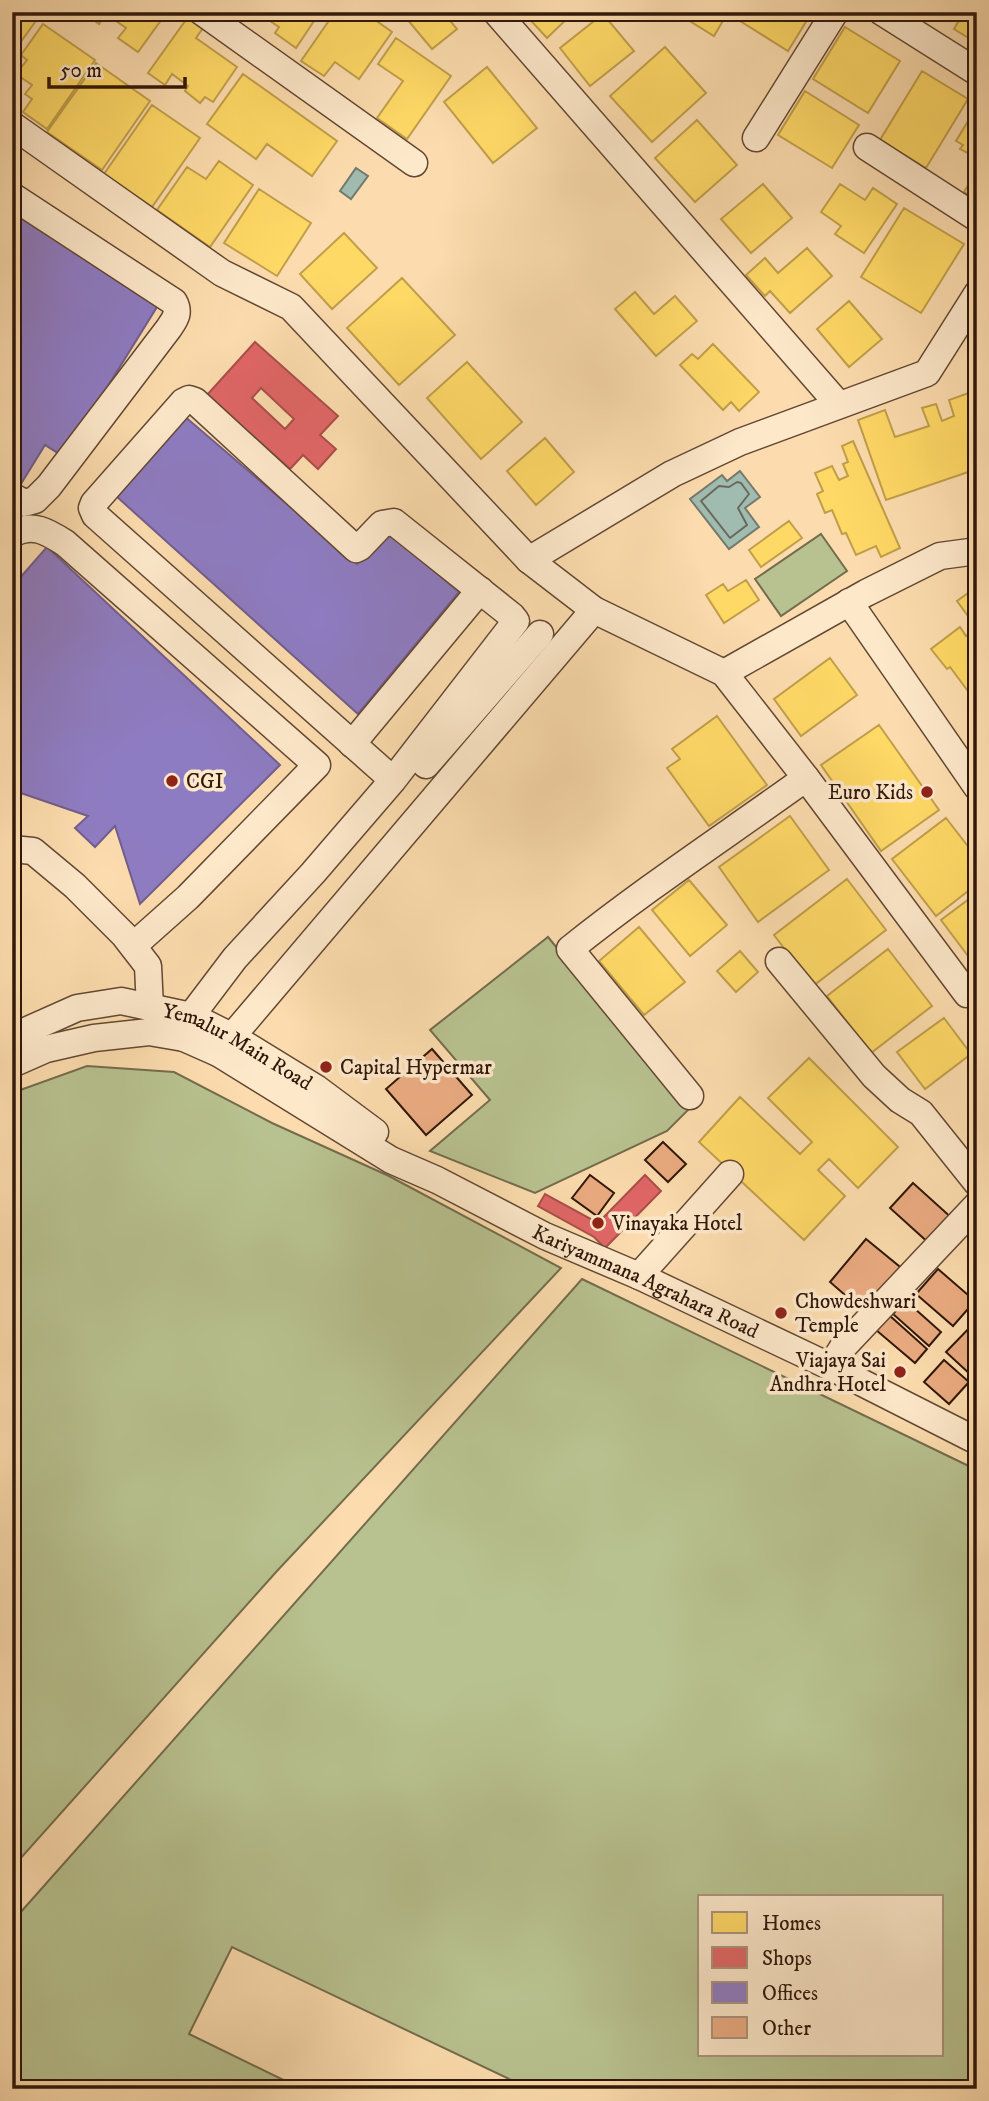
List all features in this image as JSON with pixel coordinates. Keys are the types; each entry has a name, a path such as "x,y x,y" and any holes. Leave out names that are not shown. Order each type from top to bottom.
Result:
{"street":[{"path":"202,12 414,163"},
{"path":"496,12 839,405"},
{"path":"755,138 835,12"},
{"path":"889,14 977,72"},
{"path":"12,125 222,273 291,307 529,560 594,610 724,673 806,778 967,995 977,994"},
{"path":"867,148 977,218"},
{"path":"12,197 174,302 178,308 177,316 169,328 49,486 35,500 24,503 12,496"},
{"path":"529,560 672,474 740,442 928,373 976,298"},
{"path":"192,1029 209,992 235,958 393,780 516,621 394,522 382,524 356,549 195,401 189,399 183,402 92,508 99,519 393,780"},
{"path":"12,534 20,529 47,531 65,543 317,765 188,897 133,946"},
{"path":"724,673 849,602 940,556 977,551"},
{"path":"352,744 480,590"},
{"path":"849,602 977,787"},
{"path":"224,1044 594,610"},
{"path":"12,1064 46,1049 94,1038 192,1029 540,634"},
{"path":"690,1096 570,948 634,898 694,859 806,778"},
{"path":"12,849 33,851 75,886 133,946 148,967 150,997"},
{"path":"779,961 874,1076 900,1100 920,1113 977,1183"},
{"name":"Yemalur Main Road","path":"18,1028 77,1008 150,997 192,1029 316,1088 437,1180"},
{"name":"Kariyammana Agrahara Road","path":"224,1044 391,1160 437,1180 545,1236 639,1276 831,1367 977,1441"},
{"path":"639,1276 730,1174"},
{"path":"831,1367 843,1347 977,1205"}],"green space":[{"path":"821,534 847,571 781,616 755,579"},
{"path":"548,937 689,1109 667,1131 535,1193 430,1151 490,1100 430,1030"},
{"path":"87,1066 174,1072 272,1123 389,1176 561,1268 277,1571 12,1868 12,1093"},
{"path":"582,1279 977,1470 977,2089 530,2089 232,1947 189,2034 302,2089 12,2089 12,1922"}],"water":[{"path":"356,168 368,176 351,199 340,191"},
{"path":"740,471 760,497 745,508 759,527 729,549 690,499 722,475 727,481"}],"building: Homes":[{"path":"12,12 29,12 38,18 15,50 12,48"},
{"path":"83,12 167,12 138,52 118,38 126,28 106,14 99,24"},
{"path":"263,12 320,12 296,48 275,33 279,27 261,15"},
{"path":"335,12 364,12 392,32 359,79 335,62 324,76 301,61"},
{"path":"387,12 443,12 457,29 432,49 402,13 394,20"},
{"path":"523,12 574,12 547,38"},
{"path":"675,12 728,12 714,36"},
{"path":"745,12 812,12 788,51 740,21"},
{"path":"954,12 963,12 977,20 977,29 970,39 954,29 961,17"},
{"path":"603,14 634,51 590,86 560,48"},
{"path":"188,17 203,28 196,38 237,67 213,102 205,97 200,103 185,91 188,86 172,74 165,85 148,73"},
{"path":"43,24 95,60 47,129 23,112 32,99 25,94 32,85 16,74 27,60 21,55"},
{"path":"845,27 900,61 868,113 813,79"},
{"path":"396,38 451,76 407,139 377,118 403,81 378,64"},
{"path":"665,47 706,93 652,142 610,96"},
{"path":"96,63 150,101 102,170 47,132"},
{"path":"487,67 537,128 493,163 444,102"},
{"path":"922,71 968,99 926,168 880,140"},
{"path":"243,74 337,141 312,176 267,144 256,159 207,124"},
{"path":"805,91 859,125 832,168 778,135"},
{"path":"152,105 200,138 152,207 104,174"},
{"path":"973,113 977,116 977,152 973,156 960,149 963,145 956,141"},
{"path":"697,120 737,165 695,202 655,158"},
{"path":"219,161 253,185 210,247 157,210 187,167 206,179"},
{"path":"977,171 977,204 967,198 969,195 964,192"},
{"path":"763,184 792,218 751,253 721,219"},
{"path":"840,184 865,200 873,188 897,204 864,253 835,234 841,226 821,212"},
{"path":"259,189 311,223 277,276 224,243"},
{"path":"904,208 964,244 921,313 861,277"},
{"path":"344,233 377,268 332,309 300,274"},
{"path":"807,248 832,276 790,313 770,291 765,296 746,275 765,258 778,273"},
{"path":"402,278 455,335 399,385 347,328"},
{"path":"635,292 654,314 675,296 697,321 656,356 615,309"},
{"path":"849,301 882,339 849,367 817,329"},
{"path":"713,344 759,392 739,411 731,402 723,410 680,365 692,354 698,359"},
{"path":"467,362 522,422 481,459 427,398"},
{"path":"977,390 977,469 886,500 858,420 885,410 895,437 929,426 922,408 936,404 942,421 954,416 949,400"},
{"path":"545,438 574,472 536,505 507,471"},
{"path":"853,441 900,548 881,557 876,546 856,555 846,533 842,534 832,510 825,513 817,494 823,491 815,473 832,466 839,480 848,476 843,464 848,462 842,446"},
{"path":"789,521 802,538 761,567 749,550"},
{"path":"746,580 759,600 724,623 706,595 723,584 728,591"},
{"path":"975,588 977,618 973,612 968,616 957,601"},
{"path":"960,627 966,636 977,628 977,718 969,707 976,702 950,667 947,669 931,649"},
{"path":"830,658 857,695 801,736 774,699"},
{"path":"717,716 767,785 709,826 667,768 680,759 672,749"},
{"path":"879,725 939,810 881,851 821,765"},
{"path":"790,816 829,870 758,922 719,867"},
{"path":"946,818 977,858 977,884 936,916 892,859"},
{"path":"847,879 886,930 813,986 774,935"},
{"path":"689,880 727,925 690,956 652,910"},
{"path":"977,893 977,968 941,920"},
{"path":"639,927 685,982 644,1015 599,961"},
{"path":"888,949 932,1006 871,1053 827,996"},
{"path":"740,951 758,972 736,992 717,971"},
{"path":"944,1018 971,1054 925,1089 897,1052"},
{"path":"809,1058 898,1147 858,1188 829,1159 818,1170 845,1196 804,1240 699,1142 740,1097 800,1154 812,1142 768,1098"}],"building: Shops":[{"path":"255,342 338,416 320,435 336,449 318,469 303,455 290,469 207,395","holes":["261,388 294,419 285,429 252,398"]},
{"path":"645,1175 661,1191 605,1248 594,1237 538,1206 545,1194 598,1223"}],"building: Offices":[{"path":"12,210 160,302 64,457 45,445 16,492 12,490"},
{"path":"183,415 357,564 386,531 459,592 358,714 116,496"},
{"path":"47,547 280,765 140,904 115,826 95,847 75,828 88,816 12,790 12,722 19,707 12,700 12,587"}],"building: Other":[{"path":"432,1049 472,1095 426,1135 386,1089"},
{"path":"663,1142 686,1164 668,1182 645,1160"},
{"path":"590,1175 614,1193 597,1216 572,1198"},
{"path":"913,1183 954,1220 931,1245 890,1208"},
{"path":"866,1239 905,1271 868,1315 830,1282"},
{"path":"938,1269 975,1301 953,1326 916,1294"},
{"path":"905,1300 941,1332 929,1346 893,1314"},
{"path":"889,1315 927,1349 915,1363 876,1330"},
{"path":"977,1320 977,1372 972,1376 946,1352"},
{"path":"944,1360 969,1382 949,1404 924,1382"}],"place":[{"name":"CGI","path":"172,781"},
{"name":"Euro Kids","path":"927,792"},
{"name":"Capital Hypermar","path":"326,1067"},
{"name":"Vinayaka Hotel","path":"598,1223"},
{"name":"Chowdeshwari Temple","path":"781,1313"},
{"name":"Viajaya Sai Andhra Hotel","path":"900,1372"}]}
